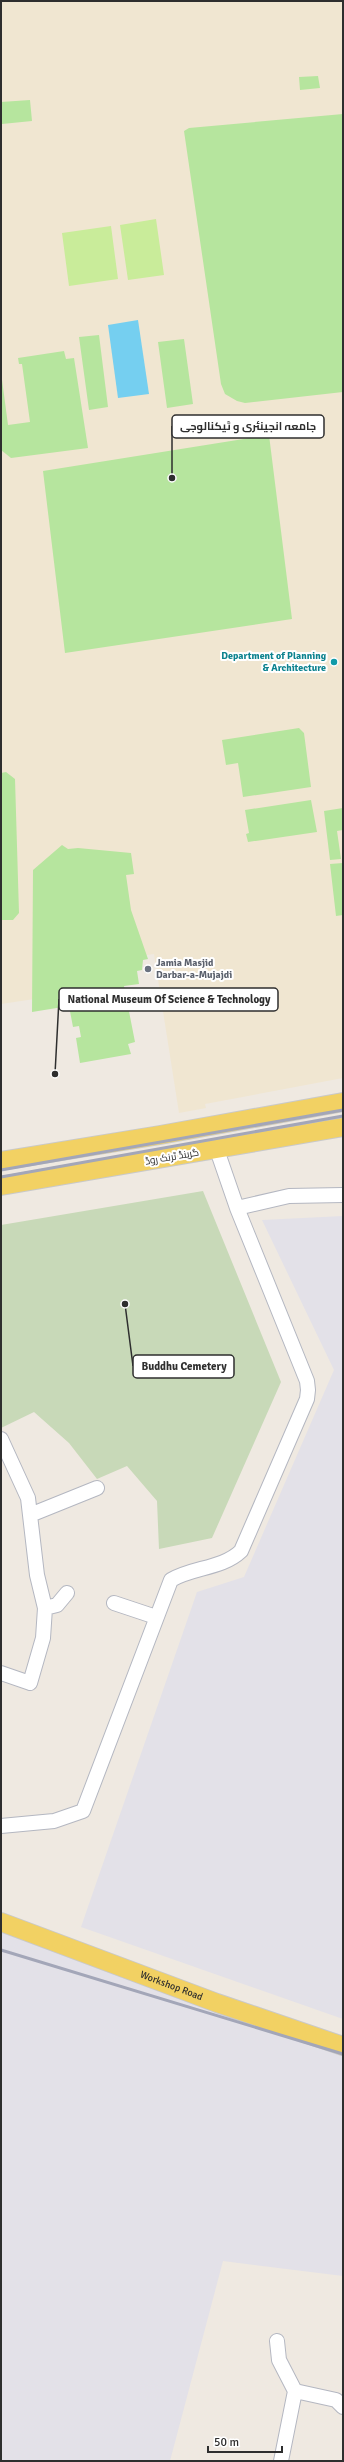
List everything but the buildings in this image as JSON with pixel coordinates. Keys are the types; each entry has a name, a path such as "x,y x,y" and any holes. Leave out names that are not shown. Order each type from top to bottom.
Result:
{"main road":[{"path":"1,1161 160,1135 343,1102"},
{"name":"گرینڈ ٹرنک روڈ","path":"1,1186 217,1150 343,1127"},
{"name":"Workshop Road","path":"1,1922 217,2003 343,2046"}],"street":[{"path":"1,1826 54,1821 83,1811 156,1617 172,1580 180,1575 227,1562 241,1551 306,1399 308,1390 237,1208 217,1150"},
{"path":"237,1208 289,1196 343,1195"},
{"path":"1,1439 28,1498 37,1575 44,1608 43,1638 30,1683 1,1673"},
{"path":"30,1515 96,1488"},
{"path":"44,1608 57,1605 67,1593"},
{"path":"114,1603 156,1617"},
{"path":"277,2341 279,2360 295,2391 281,2461"},
{"path":"295,2391 336,2400 343,2406"}],"shaded area":[{"path":"1,1 343,1 343,1078 205,1104 206,1108 179,1113 154,954 140,956 121,986 1,1004"},
{"path":"343,1216 343,2019 81,1927 197,1592 244,1577 334,1370 262,1220"},
{"path":"1,1929 343,2051 343,2276 223,2261 170,2461 1,2461"}],"green space":[{"path":"318,76 320,88 300,90 299,77"},
{"path":"30,100 32,121 2,124 1,102"},
{"path":"343,114 343,392 245,403 237,401 225,394 221,384 184,131 189,128"},
{"path":"156,219 164,275 128,280 120,225"},
{"path":"111,226 118,279 69,286 62,233"},
{"path":"99,335 108,407 89,410 79,337"},
{"path":"184,339 193,404 167,408 158,342"},
{"path":"64,351 66,359 74,358 88,448 11,458 1,450 1,372 8,425 30,422 22,364 19,364 18,358"},
{"path":"269,435 292,619 65,653 43,471"},
{"path":"299,728 304,733 311,787 243,797 238,763 226,765 222,740"},
{"path":"6,772 15,779 19,913 13,920 1,920 1,773"},
{"path":"311,800 317,832 248,842 246,834 249,833 245,810"},
{"path":"343,808 343,830 337,831 341,859 330,860 324,811"},
{"path":"62,845 68,849 78,848 131,853 134,874 126,875 131,910 148,959 143,960 142,970 137,971 139,984 124,986 135,1042 128,1044 131,1054 80,1063 76,1038 81,1037 79,1026 73,1027 69,1006 32,1012 33,870"},
{"path":"343,863 343,915 336,916 330,864"},
{"path":"203,1191 281,1382 212,1538 159,1549 157,1501 127,1466 97,1479 69,1443 34,1412 1,1428 1,1225"}],"water":[{"path":"138,320 149,394 118,398 108,325"}],"railway":[{"path":"1,1170 343,1110"},
{"path":"1,1177 343,1116"},
{"path":"1,1950 343,2054"}],"place":[{"name":"جامعہ انجینئری و ٹیکنالوجی","path":"172,478"},
{"name":"Department of Planning & Architecture","path":"334,662"},
{"name":"Jamia Masjid Darbar-a-Mujajdi","path":"148,969"},
{"name":"National Museum Of Science & Technology","path":"55,1074"},
{"name":"Buddhu Cemetery","path":"125,1304"}]}
